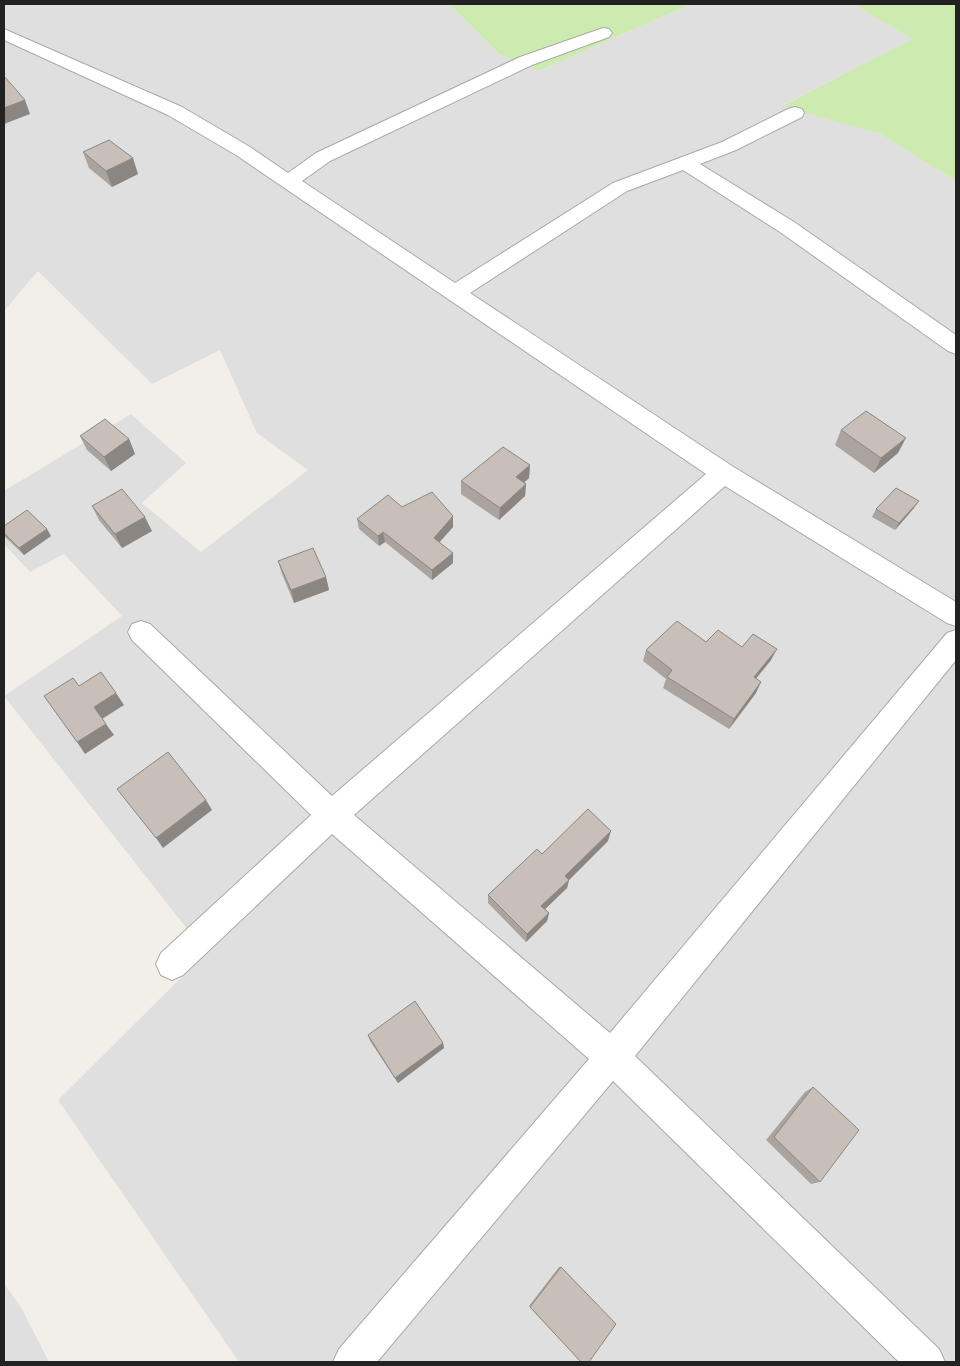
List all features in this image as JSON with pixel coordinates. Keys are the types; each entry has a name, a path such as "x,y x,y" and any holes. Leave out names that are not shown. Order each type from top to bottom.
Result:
{"street":[{"path":"288,182 323,157 526,61 603,33"},
{"path":"4,34 175,111 243,151 456,292 723,473 956,615"},
{"path":"456,292 620,186 729,146 794,113"},
{"path":"686,163 787,228 956,346"},
{"path":"172,964 332,814 723,473"},
{"path":"142,632 332,814 612,1057 926,1362"},
{"path":"352,1362 612,1057 956,642"}],"shaded area":[{"path":"4,4 449,4 499,54 539,71 691,4 853,4 913,39 783,105 880,134 956,181 956,1362 239,1362 58,1100 206,953 4,696 122,616 64,554 30,572 4,544 4,491 131,414 186,463 142,503 201,552 308,470 257,433 220,350 152,384 38,271 4,311"},
{"path":"4,1284 21,1307 49,1362 4,1362"}],"green space":[{"path":"449,4 691,4 539,71 499,54"},
{"path":"853,4 956,4 956,181 880,134 782,106 912,39"}],"building":[{"path":"4,76 25,100 4,108"},
{"path":"109,140 133,158 106,171 83,152"},
{"path":"866,411 906,438 881,458 841,430"},
{"path":"105,419 129,439 104,457 80,436"},
{"path":"503,447 530,465 516,477 526,484 500,508 461,481"},
{"path":"896,488 919,501 899,523 876,509"},
{"path":"122,489 145,517 115,534 92,506"},
{"path":"432,492 453,516 434,538 453,553 432,570 383,532 378,536 357,519 388,495 402,507"},
{"path":"27,510 47,529 19,548 4,533 4,526"},
{"path":"313,548 326,577 291,590 278,561"},
{"path":"677,621 706,642 718,630 742,647 753,634 777,649 754,677 761,682 734,719 667,677 672,670 646,650"},
{"path":"101,672 116,693 94,707 106,724 77,742 44,696 73,678 79,686"},
{"path":"168,752 206,800 156,838 117,789"},
{"path":"588,809 611,831 565,876 569,880 541,906 549,913 527,934 488,895 537,849 542,854"},
{"path":"415,1001 443,1043 395,1078 368,1035"},
{"path":"813,1087 859,1130 820,1182 774,1137"},
{"path":"561,1267 616,1324 589,1362 581,1362 530,1307"}]}
